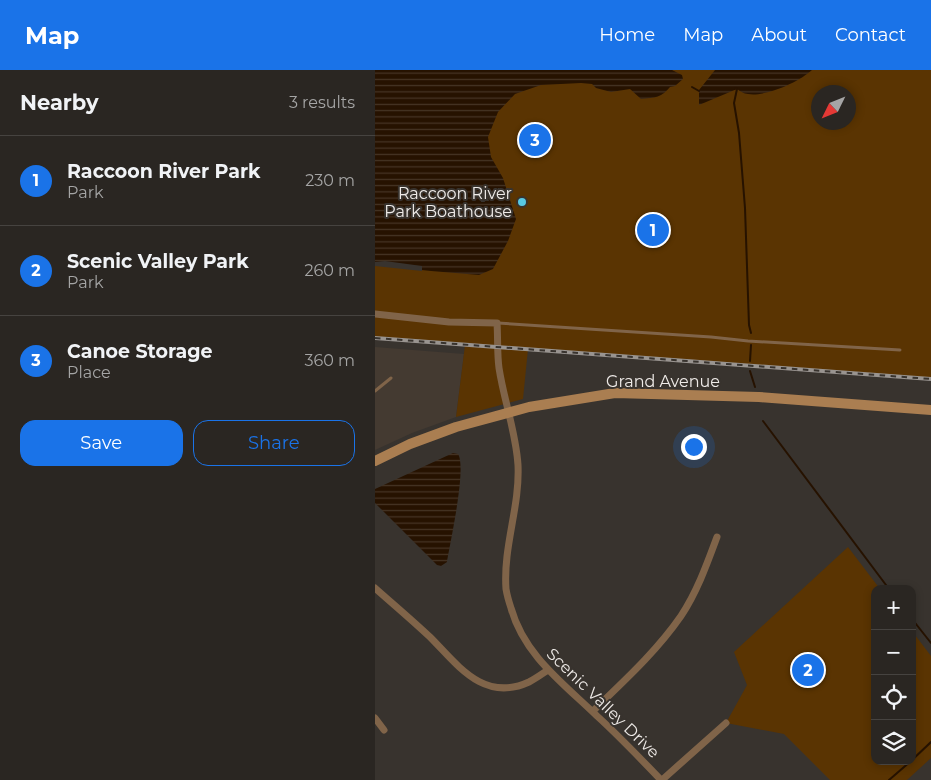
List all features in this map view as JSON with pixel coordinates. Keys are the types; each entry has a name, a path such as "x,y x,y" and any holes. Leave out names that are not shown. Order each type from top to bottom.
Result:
{"main road":[{"name":"Grand Avenue","path":"375,460 410,444 456,427 509,412 537,405 615,393 759,397 931,410"}],"street":[{"path":"375,314 449,322 497,323"},
{"name":"Scenic Valley Drive","path":"497,323 499,369 517,444 517,489 506,556 506,591 513,616 533,653 548,670 631,747 662,780"},
{"path":"593,711 655,651 681,615 703,574 717,537"},
{"path":"375,588 424,631 461,669 476,681 493,687 510,688 529,682 548,670"},
{"path":"375,718 384,730"},
{"path":"662,780 726,723"}],"lane":[{"path":"497,323 900,350"},
{"path":"375,391 391,378"}],"shaded area":[{"path":"375,70 931,70 931,379 528,349 523,399 456,417 465,345 375,338"},
{"path":"375,70 672,70 682,75 683,79 661,95 646,99 641,99 630,89 611,92 596,88 592,84 581,83 541,85 515,94 498,112 488,137 491,157 503,178 516,219 508,241 493,269 479,275 375,265"},
{"path":"715,70 812,70 791,84 773,91 748,94 737,89 699,105 699,90"},
{"path":"375,347 464,354 456,417 412,433 375,450"},
{"path":"453,453 458,454 461,474 447,562 441,566 437,565 375,503 375,489"},
{"path":"848,547 877,585 871,585 871,765 916,765 916,636 931,656 931,758 907,780 830,780 784,734 726,723 747,685 734,652"}],"pier":[{"path":"498,188 500,192 509,190 510,192 501,194 502,198 500,199 499,195 497,195 497,199 495,196 492,196 493,200 488,197 489,201 484,198 485,202 481,202 480,192 482,191 486,195 485,191 490,194 489,190 494,193 495,189 496,193"},
{"path":"385,261 422,266 422,271 375,266 375,262"}],"waterway":[{"path":"692,87 699,91"},
{"path":"735,88 737,89 734,103 739,133 745,208 749,325 751,333"},
{"path":"750,361 751,345"},
{"path":"750,371 755,387"},
{"path":"763,421 886,585"},
{"path":"916,624 931,643"},
{"path":"916,756 931,742"},
{"path":"889,780 906,765"}],"railway":[{"path":"375,338 931,379"}],"place":[{"name":"Canoe Storage","path":"535,140"},
{"name":"Raccoon River Park Boathouse","path":"522,202"},
{"name":"Raccoon River Park","path":"653,230"},
{"name":"Scenic Valley Park","path":"808,670"}]}
